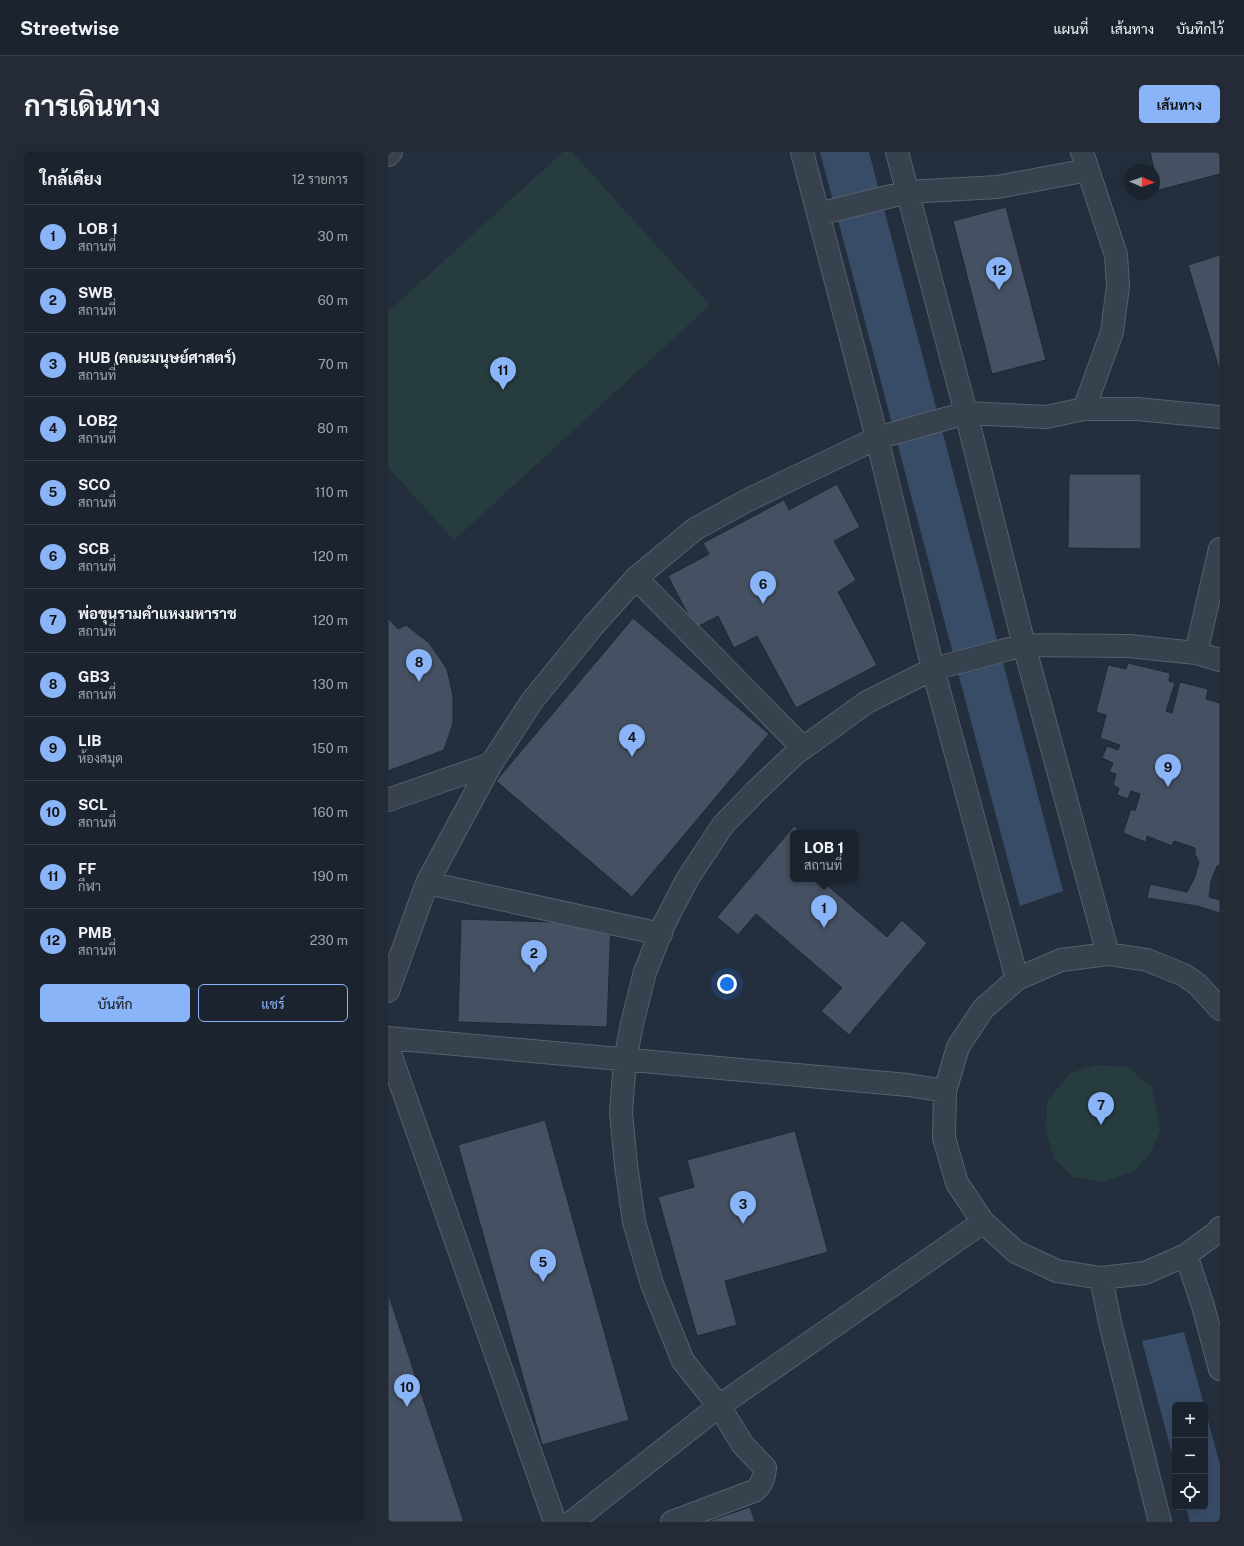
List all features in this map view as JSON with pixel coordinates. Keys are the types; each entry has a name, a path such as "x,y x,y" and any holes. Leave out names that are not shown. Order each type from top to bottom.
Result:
{"lane":[{"path":"388,155 391,152"},
{"path":"802,152 825,212 1017,979"},
{"path":"897,152 899,194 958,415 1016,647 1108,954"},
{"path":"825,212 899,194 997,187 1085,161 1116,255 1118,286 1112,332 1084,409"},
{"path":"388,991 427,883 491,764 532,701 593,626 636,578 695,529 748,500 882,436 958,415 1046,416 1084,409 1137,409 1220,417"},
{"path":"1196,653 1220,549"},
{"path":"636,578 803,748"},
{"path":"672,1522 754,1491 759,1487 764,1478 765,1468 743,1445 719,1406 683,1361 652,1284 634,1222 626,1165 621,1112 625,1060 632,1024 645,972 664,924 688,878 723,825 795,754 867,702 940,667 1016,647 1129,646 1196,653 1220,660"},
{"path":"388,800 491,764"},
{"path":"427,883 661,934"},
{"path":"1220,1009 1197,984 1184,975 1147,960 1108,954 1061,960 1017,979 983,1009 958,1047 945,1091 944,1138 958,1183 982,1222 1016,1252 1057,1271 1101,1278 1145,1273 1186,1255 1216,1233 1220,1228"},
{"path":"1197,984 1220,985"},
{"path":"388,1038 908,1085 945,1091"},
{"path":"388,1048 555,1522"},
{"path":"572,1522 719,1406 982,1222"},
{"path":"1186,1255 1203,1306 1220,1369"},
{"path":"1101,1278 1111,1327 1160,1522"}],"green space":[{"path":"563,152 572,152 710,305 454,540 388,467 388,312"},
{"path":"1096,1065 1127,1067 1152,1087 1160,1130 1151,1152 1136,1170 1103,1182 1073,1177 1055,1160 1046,1131 1047,1101 1070,1073"}],"water":[{"path":"820,152 869,152 1063,891 1020,906"},
{"path":"1184,1332 1203,1402 1172,1402 1172,1454 1142,1341"},
{"path":"1208,1420 1220,1465 1220,1522 1190,1522 1187,1510 1208,1510"}],"building":[{"path":"1150,152 1220,152 1220,174 1160,190 1160,164 1153,164"},
{"path":"1006,207 1046,360 992,374 953,221"},
{"path":"1220,255 1220,372 1188,265"},
{"path":"1069,474 1141,474 1141,549 1068,548"},
{"path":"837,484 860,527 834,541 856,580 838,592 877,665 796,708 757,636 734,648 718,616 695,628 668,576 709,554 703,543 784,500 789,510"},
{"path":"388,618 398,629 406,625 429,643 447,669 453,696 453,723 444,750 388,771"},
{"path":"633,618 769,734 632,897 496,781"},
{"path":"1128,663 1170,673 1169,681 1175,683 1166,711 1172,713 1180,682 1208,689 1206,699 1220,703 1220,865 1217,866 1211,881 1209,897 1220,900 1220,913 1197,906 1147,898 1150,884 1187,892 1195,877 1199,862 1195,854 1195,848 1174,841 1172,846 1147,836 1146,842 1123,833 1131,809 1135,811 1140,794 1131,791 1128,799 1117,795 1119,788 1113,785 1116,774 1109,772 1113,763 1102,758 1107,746 1118,750 1120,745 1100,738 1106,715 1096,712 1108,665 1126,669"},
{"path":"794,826 799,830 791,830"},
{"path":"790,831 790,882 823,882 887,937 902,920 927,943 849,1035 821,1011 842,988 756,914 738,935 717,917"},
{"path":"461,919 611,924 607,1027 458,1022"},
{"path":"545,1120 629,1420 542,1445 458,1145"},
{"path":"795,1131 828,1252 725,1281 737,1325 697,1336 658,1197 694,1187 687,1160"},
{"path":"388,1293 464,1522 388,1522"},
{"path":"750,1507 755,1522 706,1522"}],"place":[{"name":"PMB","path":"999,290"},
{"name":"FF","path":"503,390"},
{"name":"SCB","path":"763,604"},
{"name":"GB3","path":"419,682"},
{"name":"LOB2","path":"632,757"},
{"name":"LIB","path":"1168,787"},
{"name":"LOB 1","path":"824,928"},
{"name":"SWB","path":"534,973"},
{"name":"พ่อขุนรามคำแหงมหาราช","path":"1101,1125"},
{"name":"HUB (คณะมนุษย์ศาสตร์)","path":"743,1224"},
{"name":"SCO","path":"543,1282"},
{"name":"SCL","path":"407,1407"}]}
